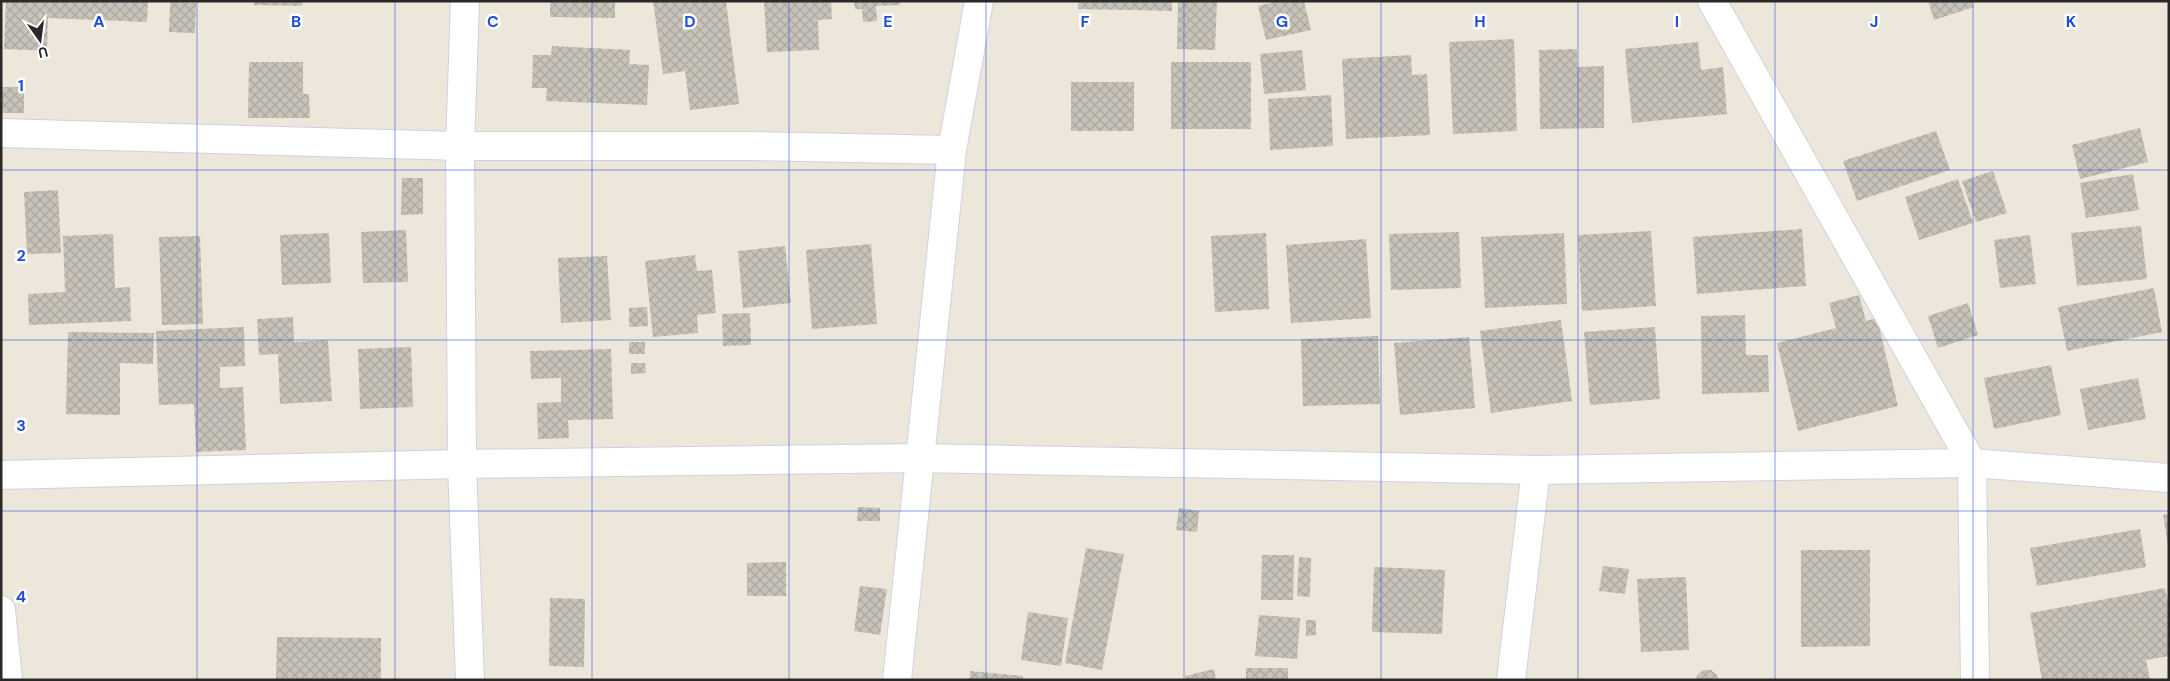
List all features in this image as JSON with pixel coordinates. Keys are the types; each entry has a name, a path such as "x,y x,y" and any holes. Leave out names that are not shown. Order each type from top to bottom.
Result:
{"street":[{"path":"465,1 460,146 462,464 470,680"},
{"path":"897,680 952,150 979,1"},
{"path":"1712,1 1972,463 1974,680"},
{"path":"1,133 460,146 750,146 952,150"},
{"path":"1,475 462,464 919,458 1536,470 1972,463 2169,478"},
{"path":"1511,680 1536,470"},
{"path":"1,610 8,680"}],"building":[{"path":"6,1 148,1 147,22 48,18 47,51 4,49"},
{"path":"254,1 303,1 302,6 254,5"},
{"path":"550,1 615,1 615,18 550,17"},
{"path":"653,1 726,1 739,104 690,110 685,71 663,74"},
{"path":"764,1 831,1 832,19 818,20 819,50 767,52"},
{"path":"854,1 900,1 900,5 876,6 877,21 863,22 862,9 855,9"},
{"path":"1078,1 1172,1 1172,11 1078,9"},
{"path":"1178,1 1217,1 1215,50 1177,49"},
{"path":"1278,1 1304,1 1311,30 1266,40 1258,6"},
{"path":"1928,1 1972,1 1974,7 1934,20"},
{"path":"170,2 196,3 195,33 169,32"},
{"path":"1514,39 1517,131 1453,134 1449,42"},
{"path":"1698,42 1701,70 1723,67 1727,114 1632,123 1625,49"},
{"path":"552,46 630,50 629,64 649,65 647,105 546,101 547,88 532,88 533,55 551,55"},
{"path":"1577,49 1577,67 1604,66 1604,128 1540,129 1539,50"},
{"path":"1302,50 1306,90 1264,94 1260,54"},
{"path":"1411,55 1412,75 1427,74 1430,135 1346,139 1342,59"},
{"path":"249,62 303,62 303,94 309,94 310,118 248,118"},
{"path":"1171,62 1251,62 1251,129 1171,129"},
{"path":"1071,82 1134,82 1134,131 1071,131"},
{"path":"1,87 24,87 24,113 1,113"},
{"path":"1331,95 1333,146 1270,150 1268,99"},
{"path":"2140,128 2148,162 2080,179 2072,145"},
{"path":"1936,131 1950,170 1857,201 1843,161"},
{"path":"1993,171 2007,213 1976,222 1962,181"},
{"path":"2133,174 2139,210 2086,218 2080,183"},
{"path":"402,178 423,178 423,214 401,215"},
{"path":"1958,179 1973,223 1919,240 1905,197"},
{"path":"58,190 61,253 27,254 24,192"},
{"path":"2141,226 2147,279 2077,286 2071,233"},
{"path":"1802,229 1806,286 1697,294 1693,237"},
{"path":"406,230 408,282 363,283 361,232"},
{"path":"1651,231 1656,306 1582,311 1578,235"},
{"path":"1459,232 1461,288 1391,290 1389,234"},
{"path":"329,233 331,283 282,285 280,235"},
{"path":"1266,233 1269,309 1215,312 1211,236"},
{"path":"1564,233 1567,304 1485,308 1481,237"},
{"path":"113,234 115,288 130,287 131,321 29,325 28,294 65,292 63,236"},
{"path":"2030,235 2036,284 2000,288 1994,240"},
{"path":"200,236 203,324 162,325 159,237"},
{"path":"1366,239 1371,318 1291,323 1286,245"},
{"path":"871,244 877,324 812,329 806,250"},
{"path":"785,246 791,303 743,308 738,251"},
{"path":"695,255 697,271 712,270 716,313 697,315 698,333 653,337 645,261"},
{"path":"607,256 611,320 561,323 558,258"},
{"path":"2154,288 2162,332 2067,351 2058,307"},
{"path":"1859,295 1866,321 1877,318 1898,406 1798,431 1777,343 1836,328 1829,303"},
{"path":"1968,303 1978,335 1938,348 1928,316"},
{"path":"647,307 648,326 629,327 629,308"},
{"path":"750,313 751,345 723,346 722,314"},
{"path":"1745,315 1746,355 1768,355 1769,392 1702,394 1701,316"},
{"path":"293,317 294,342 328,340 332,401 280,404 278,354 259,355 257,319"},
{"path":"1561,320 1572,401 1491,413 1480,331"},
{"path":"244,327 245,366 220,367 220,388 243,387 246,450 196,452 194,404 159,405 156,331"},
{"path":"1655,327 1660,399 1590,405 1584,332"},
{"path":"68,332 154,333 153,364 120,363 120,415 66,414"},
{"path":"1378,336 1380,404 1303,406 1301,339"},
{"path":"1469,337 1475,408 1400,415 1394,343"},
{"path":"629,342 645,342 645,354 629,354"},
{"path":"411,347 413,407 360,409 358,349"},
{"path":"611,349 613,419 568,420 569,438 538,439 537,403 561,402 561,378 531,379 530,351"},
{"path":"631,363 645,363 646,373 631,374"},
{"path":"2051,365 2061,415 1994,429 1984,378"},
{"path":"2138,378 2146,419 2088,430 2080,389"},
{"path":"858,507 880,508 880,521 857,521"},
{"path":"1179,508 1199,511 1197,532 1176,530"},
{"path":"2169,514 2169,545 2168,545 2163,515"},
{"path":"2140,529 2146,567 2037,586 2030,548"},
{"path":"1086,548 1124,554 1102,670 1065,663"},
{"path":"1801,550 1870,550 1870,646 1801,647"},
{"path":"1262,555 1294,555 1293,600 1261,600"},
{"path":"1299,557 1311,558 1310,597 1297,596"},
{"path":"786,562 786,596 747,596 747,563"},
{"path":"1603,566 1629,569 1625,594 1599,591"},
{"path":"1374,567 1445,570 1442,634 1372,632"},
{"path":"1686,577 1689,650 1641,652 1637,579"},
{"path":"860,586 887,589 880,635 854,631"},
{"path":"2165,588 2169,606 2169,656 2146,660 2150,680 2042,680 2030,613"},
{"path":"550,598 585,599 584,667 549,666"},
{"path":"1028,612 1068,618 1061,666 1021,660"},
{"path":"1259,615 1300,618 1297,659 1255,656"},
{"path":"1306,620 1316,620 1316,635 1306,636"},
{"path":"277,637 381,638 381,680 276,680"},
{"path":"1246,668 1288,668 1288,680 1246,680"},
{"path":"1214,669 1216,680 1186,680 1185,676"},
{"path":"1703,670 1711,670 1717,675 1718,680 1696,680 1697,675"},
{"path":"970,671 1023,676 1023,680 969,680"}]}
